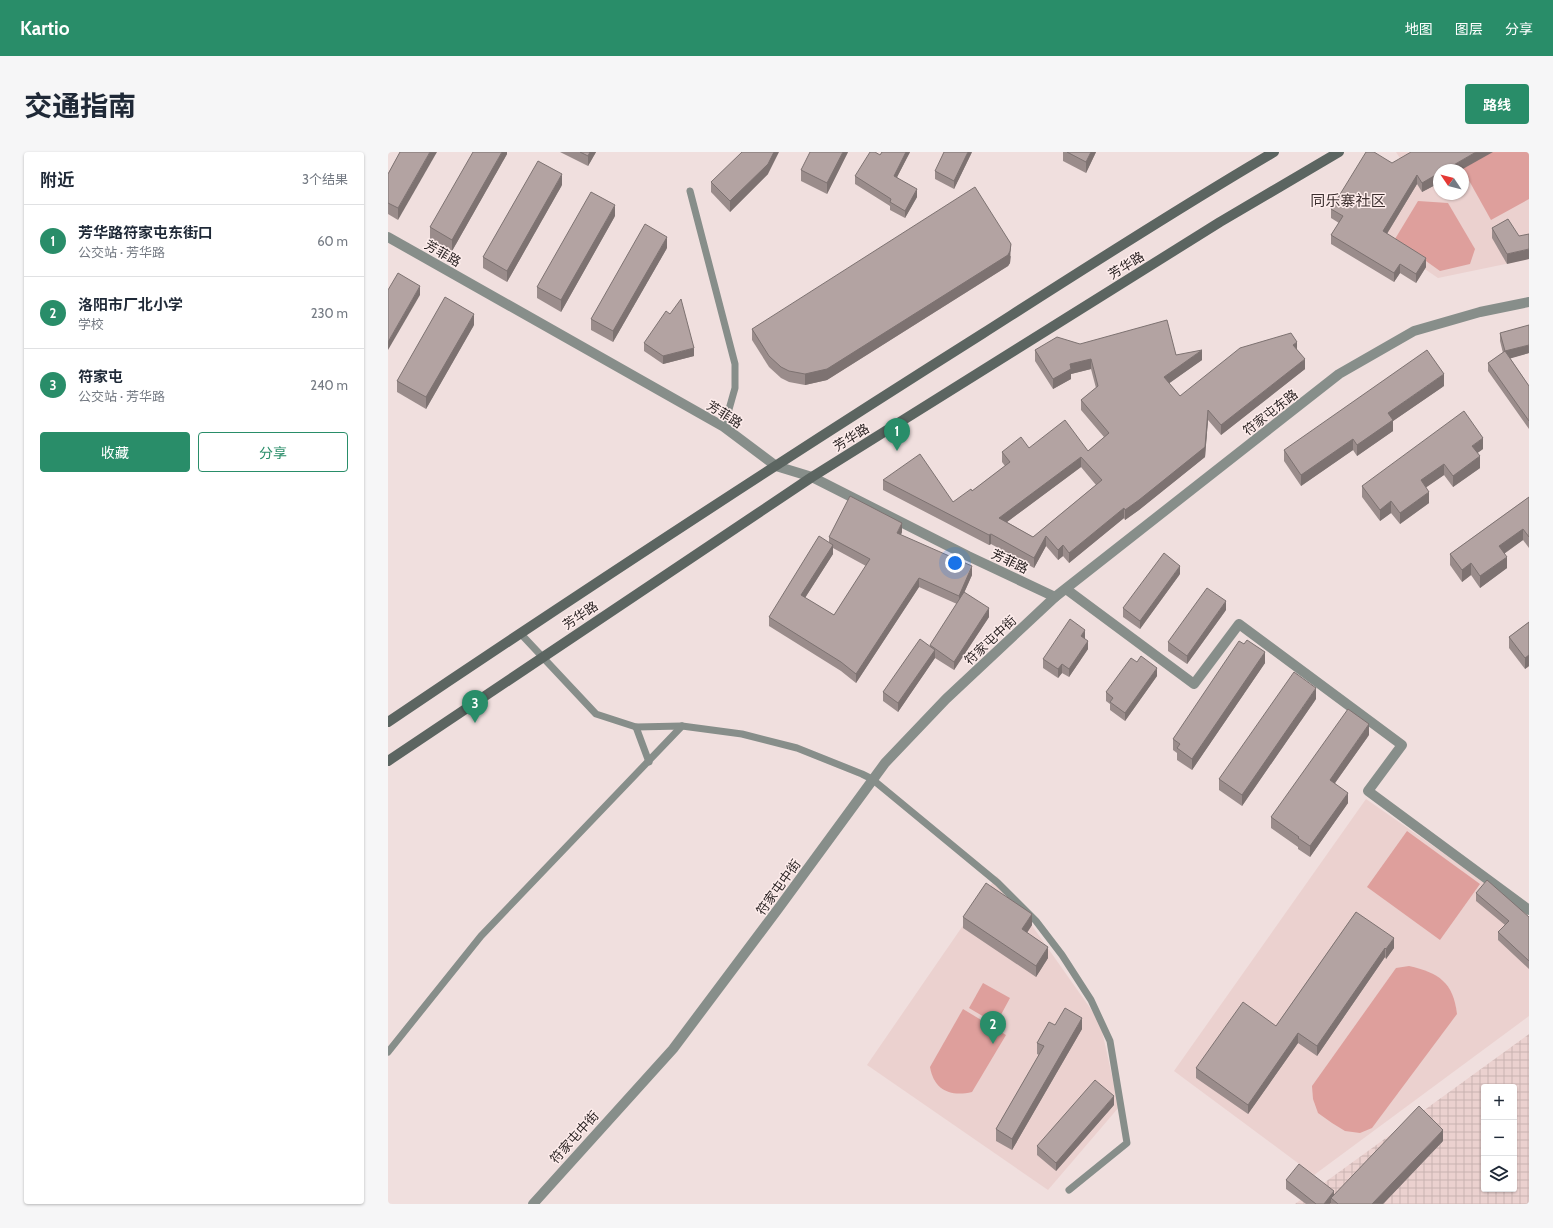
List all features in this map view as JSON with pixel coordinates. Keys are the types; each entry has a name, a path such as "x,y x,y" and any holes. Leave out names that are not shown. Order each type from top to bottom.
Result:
{"main road":[{"name":"芳华路","path":"388,722 520,633 776,466 1209,190 1274,152"},
{"name":"芳华路","path":"388,761 812,477 1220,222 1339,152"}],"street":[{"name":"芳菲路","path":"388,237 724,427 776,466 812,477 961,552 1055,596"},
{"name":"符家屯东路","path":"1055,596 1066,589 1339,374 1414,331 1480,312 1529,302"},
{"path":"1066,589 1194,684 1239,624 1402,745 1368,790 1529,910"},
{"name":"符家屯中街","path":"533,1204 673,1048 778,909 885,763 946,699 1055,596"}],"lane":[{"path":"690,191 735,364 735,388 724,427"},
{"path":"520,633 596,714 636,727 682,726 742,734 797,748 872,779 998,883 1036,921 1058,949 1092,1000 1110,1041 1127,1143 1069,1190"},
{"path":"388,1052 481,936 682,726"},
{"path":"636,727 648,762"}],"shaded area":[{"path":"1396,152 1529,152 1529,259 1438,278 1382,240 1403,163"},
{"path":"1491,152 1529,152 1529,199 1491,220 1469,181 1469,164"},
{"path":"1418,201 1448,203 1475,249 1470,264 1440,271 1395,239"},
{"path":"1366,799 1485,882 1529,918 1529,1016 1314,1175 1174,1071"},
{"path":"1407,831 1480,884 1440,940 1367,887"},
{"path":"997,876 1100,1022 1119,1107 1048,1190 867,1065"},
{"path":"1409,966 1429,972 1443,981 1452,994 1457,1014 1372,1128 1360,1133 1345,1131 1318,1113 1313,1099 1312,1086 1396,968"},
{"path":"983,983 1010,998 996,1024 969,1008"},
{"path":"963,1009 1006,1035 972,1092 957,1093 944,1090 939,1086 932,1075 930,1067"},
{"path":"1529,1034 1529,1204 1295,1204"}],"building":[{"path":"400,152 430,152 398,208 388,203 388,174"},
{"path":"473,152 502,152 452,240 430,227"},
{"path":"580,152 590,152 588,156"},
{"path":"742,152 774,152 768,164 730,201 711,182"},
{"path":"810,152 843,152 827,183 801,170"},
{"path":"870,152 875,152 880,155 882,152 906,152 894,176 917,189 905,211 890,202 891,199 855,176"},
{"path":"944,152 968,152 954,181 935,171"},
{"path":"1067,152 1091,152 1086,162"},
{"path":"1366,152 1374,152 1392,163 1411,152 1476,152 1455,164 1433,164 1433,177 1422,183 1417,175 1383,231 1426,258 1416,274 1400,264 1394,273 1331,235 1343,216 1331,209"},
{"path":"538,161 562,174 507,271 483,257"},
{"path":"975,187 1011,244 1008,255 827,369 805,374 789,371 781,367 769,356 752,329"},
{"path":"591,192 615,205 561,300 537,287"},
{"path":"1508,219 1519,236 1529,234 1529,249 1507,254 1492,228"},
{"path":"645,224 667,237 613,331 591,319"},
{"path":"398,273 420,286 388,342 388,290"},
{"path":"445,297 474,314 426,397 397,381"},
{"path":"681,299 694,348 663,356 644,343 666,311 670,314"},
{"path":"1167,320 1176,355 1202,350 1164,377 1180,396 1240,348 1291,333 1297,342 1293,345 1305,359 1221,425 1208,410 1205,447 1139,500 1125,510 1124,508 1069,553 1063,545 1058,550 1046,536 1034,558 991,534 989,535 883,480 920,454 953,502 971,489 972,491 1010,462 1002,452 1021,437 1029,448 1065,420 1088,451 1109,433 1081,400 1098,386 1091,359 1070,364 1071,369 1053,379 1035,350 1057,337 1080,344","holes":["1081,457 1102,480 1033,537 999,518"]},
{"path":"1529,325 1529,345 1505,351 1500,333"},
{"path":"1427,350 1444,374 1388,413 1393,420 1357,445 1353,439 1301,475 1284,450"},
{"path":"1505,351 1529,386 1529,421 1488,363"},
{"path":"1464,411 1483,438 1472,446 1480,456 1453,476 1444,464 1421,480 1429,492 1400,513 1391,501 1380,510 1362,486"},
{"path":"850,496 902,523 897,533 972,566 959,596 919,578 856,674 841,662 769,617 819,536 833,545 801,595 834,615 870,559 829,537"},
{"path":"1529,497 1529,537 1523,529 1499,546 1507,557 1480,576 1471,563 1462,570 1450,554"},
{"path":"1164,553 1180,566 1140,621 1123,608"},
{"path":"1207,588 1226,601 1187,656 1168,642"},
{"path":"964,592 989,608 954,662 930,645"},
{"path":"1070,619 1085,630 1081,636 1088,641 1069,669 1062,664 1058,669 1043,659"},
{"path":"1529,622 1529,655 1525,658 1509,637"},
{"path":"920,639 935,650 898,703 883,692"},
{"path":"1247,640 1265,652 1192,759 1177,748 1180,744 1173,739 1239,641 1244,644"},
{"path":"1141,656 1157,668 1125,713 1110,702 1113,698 1106,692 1131,658 1137,662"},
{"path":"1294,672 1316,688 1242,795 1219,779"},
{"path":"1348,709 1369,724 1330,780 1348,793 1310,846 1271,817"},
{"path":"1487,880 1529,917 1529,961 1498,932 1509,921 1476,893"},
{"path":"986,883 1032,914 1022,929 1048,947 1036,966 963,917"},
{"path":"1356,912 1394,938 1386,949 1385,948 1317,1046 1298,1033 1248,1105 1196,1068 1243,1002 1276,1026"},
{"path":"1065,1008 1082,1018 1012,1139 996,1129 1044,1046 1037,1043 1049,1022 1055,1025"},
{"path":"1095,1080 1114,1096 1056,1163 1037,1146"},
{"path":"1419,1106 1443,1130 1372,1204 1338,1204 1331,1198"},
{"path":"1299,1164 1334,1191 1324,1204 1316,1204 1286,1180"}],"place":[{"name":"芳华路符家屯东街口","path":"897,451"},
{"name":"符家屯","path":"475,723"},
{"name":"洛阳市厂北小学","path":"993,1044"}],"district":[{"name":"同乐寨社区","path":"1348,201"}]}
